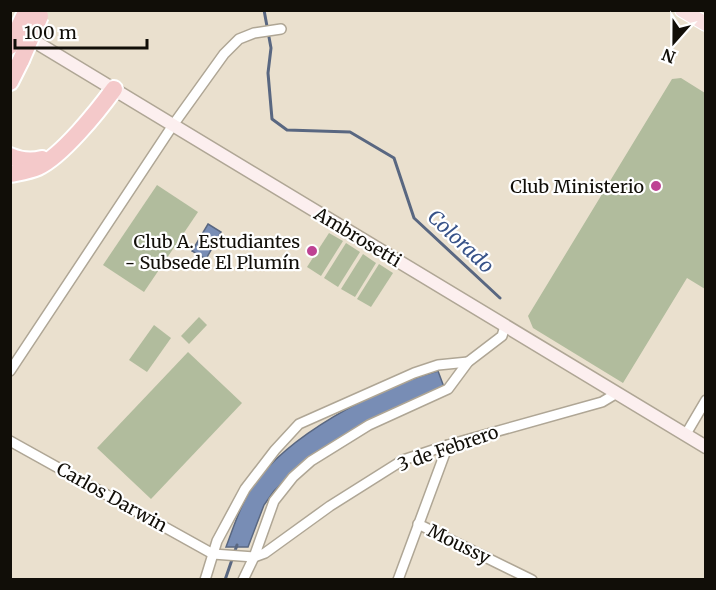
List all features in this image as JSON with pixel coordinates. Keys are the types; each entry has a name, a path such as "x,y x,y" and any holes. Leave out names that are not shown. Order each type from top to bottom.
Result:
{"highway":[{"path":"10,46 37,12"},
{"path":"10,82 21,60 37,12"},
{"path":"10,174 39,167 57,153 102,106 114,89"},
{"path":"10,156 32,162 57,153"}],"main road":[{"path":"682,10 705,24"}],"street":[{"name":"Ambrosetti","path":"10,27 705,447"},
{"path":"10,371 173,125 224,54 239,39 254,33 281,29"},
{"path":"243,579 274,501 281,490 310,461 369,425 447,389 468,362 502,336 505,326"},
{"path":"205,579 217,555 217,541 245,489 274,450 299,424 414,373 438,365 468,362"},
{"name":"3 de Febrero","path":"250,557 265,554 330,506 403,460 448,445 602,402 617,393"},
{"path":"686,434 705,400"},
{"name":"Carlos Darwin","path":"10,441 217,555"},
{"path":"398,579 448,445"},
{"name":"Moussy","path":"418,524 532,579"},
{"path":"217,555 250,557"}],"green space":[{"name":"Club Ministerio","path":"681,78 705,93 705,289 687,278 623,383 533,328 528,316 672,79"},
{"path":"157,185 198,212 144,292 103,265"},
{"path":"329,233 343,241 321,276 307,267"},
{"path":"346,243 360,252 338,287 324,278"},
{"path":"363,254 376,263 355,297 341,289"},
{"path":"379,264 393,273 371,307 357,299"},
{"path":"199,317 207,325 189,344 181,336"},
{"path":"154,325 171,338 147,372 129,360"},
{"path":"188,352 242,403 151,499 97,448"}],"water":[{"path":"208,224 221,232 206,259 192,251"},
{"path":"438,371 444,387 367,422 308,458 274,491 264,505 248,547 226,547 249,492 264,471 284,452 333,417 360,402"}],"waterway":[{"name":"Colorado","path":"264,10 271,48 268,73 272,119 287,130 350,132 394,158 414,218 500,298"},
{"name":"Colorado","path":"225,580 237,545"}],"place":[{"name":"Club Ministerio","path":"656,186"},
{"name":"Club A. Estudiantes - Subsede El Plumín","path":"312,251"}]}
